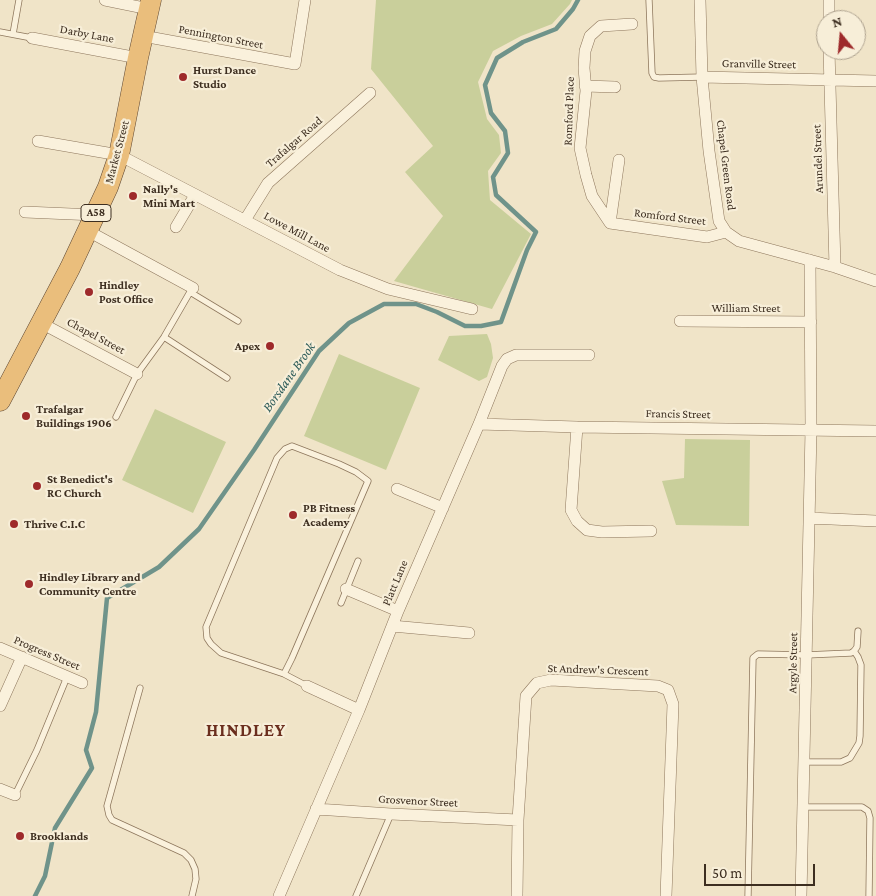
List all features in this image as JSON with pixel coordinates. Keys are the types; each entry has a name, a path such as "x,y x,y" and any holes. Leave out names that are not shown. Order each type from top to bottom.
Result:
{"highway":[{"name":"Market Street","path":"0,402 92,223 108,187 118,155 150,4"}],"street":[{"path":"105,0 150,4"},
{"name":"Pennington Street","path":"143,36 295,64 305,0"},
{"name":"Chapel Green Road","path":"700,0 702,77 712,179 719,221 726,232"},
{"name":"Romford Place","path":"610,223 592,196 580,148 585,86 585,52 590,36 601,26 632,24"},
{"name":"Darby Lane","path":"32,38 138,58"},
{"name":"Arundel Street","path":"829,60 835,267"},
{"name":"Granville Street","path":"702,77 876,81"},
{"path":"585,86 615,87"},
{"name":"Trafalgar Road","path":"245,220 268,182 370,93"},
{"name":"Lowe Mill Lane","path":"38,141 118,155 340,270 388,289 472,309"},
{"path":"610,223 619,160"},
{"path":"176,227 195,195"},
{"path":"25,212 92,223 192,290"},
{"name":"Romford Street","path":"610,223 707,237 726,232"},
{"path":"726,232 739,241 835,267 876,281"},
{"name":"Argyle Street","path":"801,896 811,430 810,260"},
{"name":"William Street","path":"680,321 811,322"},
{"name":"Chapel Street","path":"41,323 137,374"},
{"name":"Platt Lane","path":"278,896 359,710 398,611 502,366 507,359 516,355 589,355"},
{"name":"Francis Street","path":"479,424 876,431"},
{"path":"577,427 571,510 577,522 587,530 602,532 651,531"},
{"path":"396,489 443,508"},
{"path":"809,518 876,521"},
{"path":"346,589 398,611"},
{"path":"392,626 469,633"},
{"name":"Progress Street","path":"0,648 82,683"},
{"path":"0,706 22,657"},
{"name":"St Andrew's Crescent","path":"517,896 518,820 526,696 537,683 551,680 658,686 668,690 673,704 666,896"},
{"path":"307,686 359,710"},
{"path":"0,789 15,795"},
{"name":"Grosvenor Street","path":"316,809 518,820"}],"lane":[{"path":"13,34 20,0"},
{"path":"649,0 652,73 654,77 702,77"},
{"path":"0,32 32,38"},
{"path":"116,417 137,374 164,337 192,290 238,321"},
{"path":"164,337 227,378"},
{"path":"284,674 368,481 356,472 339,464 292,446 284,448 277,458 206,627 206,638 221,653 284,674 307,686"},
{"path":"341,603 358,561"},
{"path":"748,896 753,658 758,654 806,655 851,653 857,647 858,631"},
{"path":"804,762 841,762 850,758 859,742 860,665 854,651"},
{"path":"15,795 37,750 67,677"},
{"path":"140,688 107,806 109,815 112,820 184,853 191,860 195,869 196,879 192,896"},
{"path":"803,807 862,807 868,811 870,818 869,896"},
{"path":"356,896 391,814"}],"green space":[{"path":"376,0 572,0 552,24 521,36 493,51 478,82 487,119 499,135 501,153 488,171 490,200 531,234 492,309 394,281 443,216 405,172 433,146 371,69"},
{"path":"487,334 493,358 487,377 479,381 438,360 449,336"},
{"path":"339,354 420,388 386,470 304,436"},
{"path":"155,409 226,442 193,513 122,480"},
{"path":"685,439 750,440 749,526 676,525 662,481 684,478"}],"waterway":[{"name":"Borsdane Brook","path":"35,896 45,876 55,828 92,768 86,750 96,712 107,598 159,567 199,529 319,351 349,323 384,304 416,304 465,326 481,326 501,322 527,250 536,232 496,195 493,177 508,153 505,131 491,113 485,85 497,58 523,42 556,29 578,0"}],"place":[{"name":"Hurst Dance Studio","path":"183,77"},
{"name":"Nally's Mini Mart","path":"133,196"},
{"name":"Hindley Post Office","path":"89,292"},
{"name":"Apex","path":"270,346"},
{"name":"Trafalgar Buildings 1906","path":"26,416"},
{"name":"St Benedict's RC Church","path":"37,486"},
{"name":"PB Fitness Academy","path":"293,515"},
{"name":"Thrive C.I.C","path":"14,524"},
{"name":"Hindley Library and Community Centre","path":"29,584"},
{"name":"Brooklands","path":"20,836"}],"district":[{"name":"HINDLEY","path":"246,730"}]}
